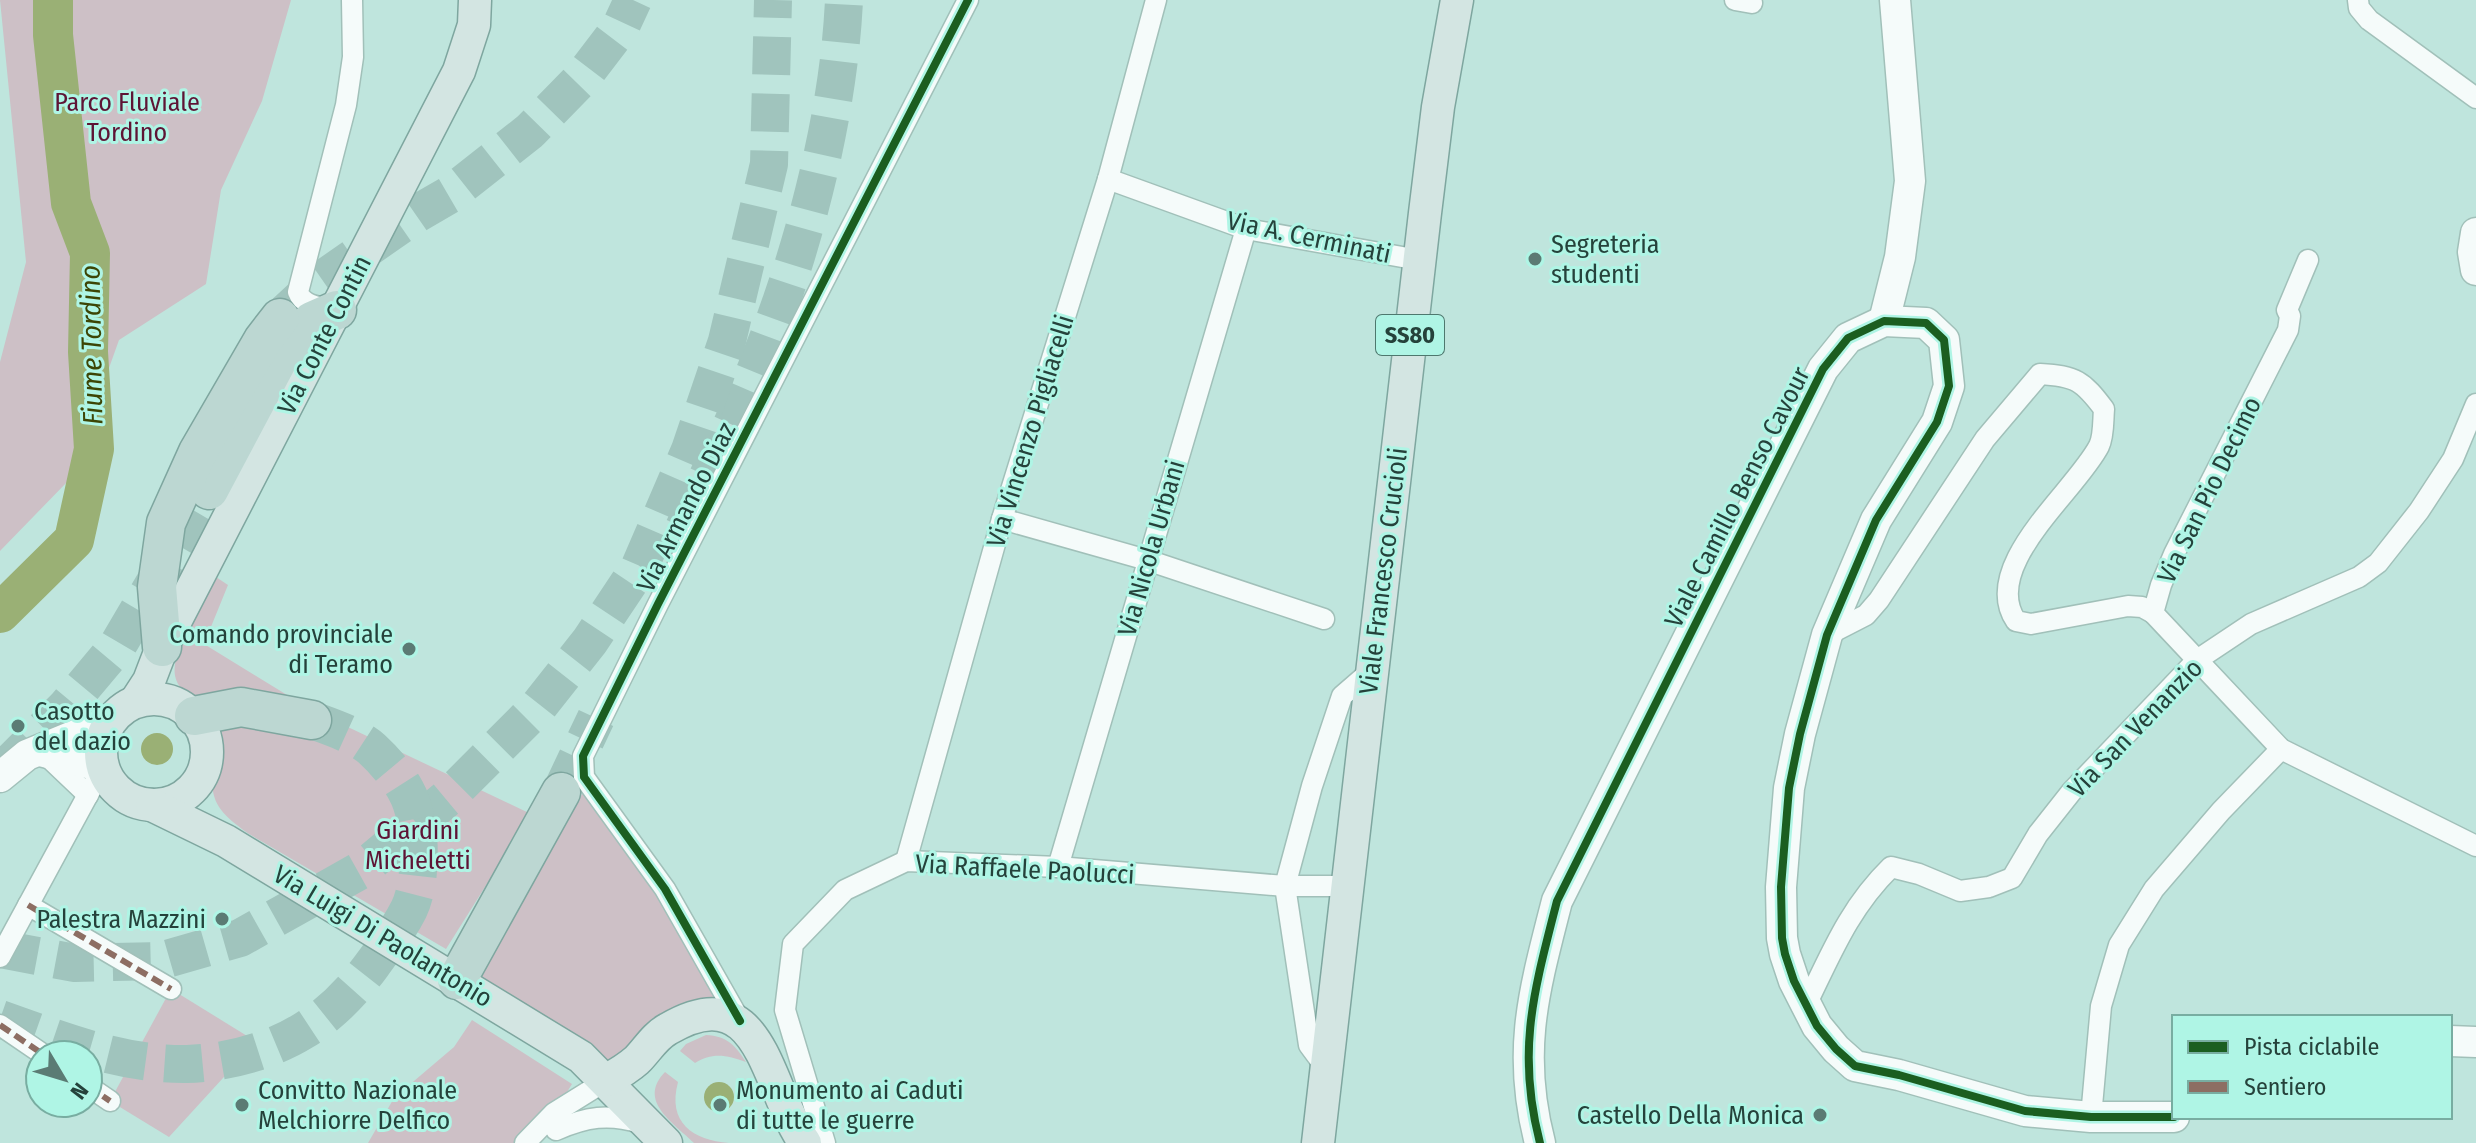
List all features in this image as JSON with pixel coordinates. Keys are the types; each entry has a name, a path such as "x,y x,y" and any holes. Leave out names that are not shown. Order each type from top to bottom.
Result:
{"highway":[{"path":"209,490 278,360 312,321 337,310"},
{"path":"159,653 157,587 166,523 198,452 263,340 280,318"},
{"path":"182,708 241,707 312,720"},
{"path":"457,980 561,792"}],"main road":[{"name":"Viale Francesco Crucioli","path":"1318,1143 1419,260 1438,107 1457,0"},
{"name":"Via Conte Contin","path":"136,701 149,681 159,653 459,71 470,38 475,2"},
{"path":"159,653 159,676 182,708 203,729 207,761 202,776 195,786 176,800 152,805 127,798 95,781 101,743 110,721 122,709 136,701 154,698 182,708"},
{"path":"202,776 202,792 226,841"},
{"name":"Via Luigi Di Paolantonio","path":"152,805 226,841 581,1057 658,1134"},
{"path":"614,1088 664,1031 705,1012 722,1014 740,1021 770,1068 787,1104 795,1138"}],"street":[{"path":"337,310 318,293 299,284 346,105 353,57 352,0"},
{"name":"Via Armando Diaz","path":"740,1021 665,889 584,777 583,756 968,0"},
{"name":"Via Vincenzo Pigliacelli","path":"906,861 1002,519 1108,179 1156,0"},
{"path":"1884,321 1900,257 1910,181 1895,0"},
{"path":"2358,0 2359,8 2369,20 2476,98"},
{"name":"Via A. Cerminati","path":"1108,179 1246,229 1419,260"},
{"name":"Via Nicola Urbani","path":"1058,867 1246,229"},
{"path":"2476,233 2473,252 2476,270"},
{"name":"Via San Pio Decimo","path":"2308,260 2287,310 2290,316 2288,330 2174,554 2153,613 2281,749 2476,846"},
{"name":"Viale Camillo Benso Cavour","path":"1540,1143 1529,1092 1527,1043 1536,983 1557,901 1823,369 1848,338 1884,321 1926,323 1944,340 1949,386 1937,422 1876,520 1827,635 1789,788 1781,887 1785,954 1817,1026 1855,1066 1899,1075 2025,1111 2091,1117 2172,1117"},
{"path":"1827,635 1866,615 1879,600 1985,439 2040,374 2067,375 2089,388 2104,409 2102,432 2100,444 2065,495 2042,518 2021,551 2009,586 2009,610 2016,621 2031,624 2128,606 2142,607 2153,613"},
{"name":"Via San Venanzio","path":"1806,1005 1849,915 1891,867 1919,874 1960,891 1989,887 2012,878 2038,834 2072,791 2197,660 2251,624 2359,577 2378,563 2419,511 2453,459 2476,404"},
{"path":"1002,519 1147,560 1324,619"},
{"path":"1326,1068 1309,1045 1285,886 1312,786 1342,696 1372,670"},
{"path":"0,777 27,755 110,721"},
{"path":"2091,1117 2101,1006 2119,945 2154,889 2221,811 2281,749"},
{"path":"0,957 95,781 40,751"},
{"name":"Via Raffaele Paolucci","path":"825,1143 785,1010 793,944 845,890 906,861 1058,867 1285,886 1348,886"},
{"path":"28,905 171,989"},
{"path":"0,1025 24,1041"},
{"path":"2452,1041 2476,1042"},
{"path":"525,1143 554,1113 614,1088"},
{"path":"104,1097 110,1101"},
{"path":"556,1130 577,1121 618,1116 658,1134"}],"green space":[{"name":"Parco Fluviale Tordino","path":"0,0 291,0 262,101 221,190 206,284 119,340 69,480 0,551 0,362 26,262"},
{"name":"Giardini Micheletti","path":"216,577 228,585 204,644 310,709 531,814 446,949 249,834 233,822 216,802 213,784 218,750 216,732 203,701 180,687 175,668 181,646"},
{"path":"589,784 740,1021 722,1014 619,1074 457,980"},
{"path":"171,989 252,1039 234,1066 169,1137 110,1101"},
{"path":"472,1020 572,1084 554,1113 525,1143 368,1143 394,1098 454,1047"},
{"path":"706,1035 730,1042 746,1062 720,1056 707,1057 695,1063 680,1051 686,1044"},
{"path":"665,1072 678,1082 676,1108 686,1127 704,1138 729,1143 694,1143 668,1119 656,1102 655,1092"}],"shaded area":[{"path":"157,733 168,738 173,749 168,760 157,765 146,760 141,749 146,738"},
{"path":"719,1082 725,1083 733,1091 733,1103 725,1111 719,1112 713,1111 705,1103 704,1097 705,1091 713,1083"}],"waterway":[{"name":"Fiume Tordino","path":"0,613 74,540 94,449 88,352 90,253 71,203 53,35 53,0"}],"tunnel":[{"path":"280,318 320,281 449,195 530,131 581,79 620,28 633,0"},
{"path":"0,949 75,963 160,961 240,938 361,870 446,799 538,707 590,641 640,566 690,450 727,341 769,164 773,0"},
{"path":"684,528 751,382 797,253 819,169 836,84 844,0"},
{"path":"4,769 66,707 118,645 209,490"},
{"path":"561,792 596,718"},
{"path":"0,1019 115,1056 187,1064 232,1058 277,1044 313,1024 341,1001 372,965 409,909 417,882 418,833 406,791 381,758 359,740 312,720"}],"marked path":[{"path":"28,905 171,989"},
{"path":"0,1025 24,1041"},
{"path":"104,1097 110,1101"}],"cycle path":[{"path":"740,1021 665,889 584,777 583,756 968,0"},
{"path":"1540,1143 1529,1079 1531,1021 1557,901 1823,369 1848,338 1884,321 1926,323 1944,340 1949,386 1937,422 1876,520 1827,635 1800,734 1789,788 1781,887 1782,938 1794,981 1817,1026 1855,1066 1899,1075 2025,1111 2091,1117 2172,1117"}],"place":[{"name":"Segreteria studenti","path":"1535,259"},
{"name":"Comando provinciale di Teramo","path":"409,649"},
{"name":"Casotto del dazio","path":"18,726"},
{"name":"Palestra Mazzini","path":"222,919"},
{"name":"Convitto Nazionale Melchiorre Delfico","path":"242,1105"},
{"name":"Monumento ai Caduti di tutte le guerre","path":"720,1105"},
{"name":"Castello Della Monica","path":"1820,1115"}]}
